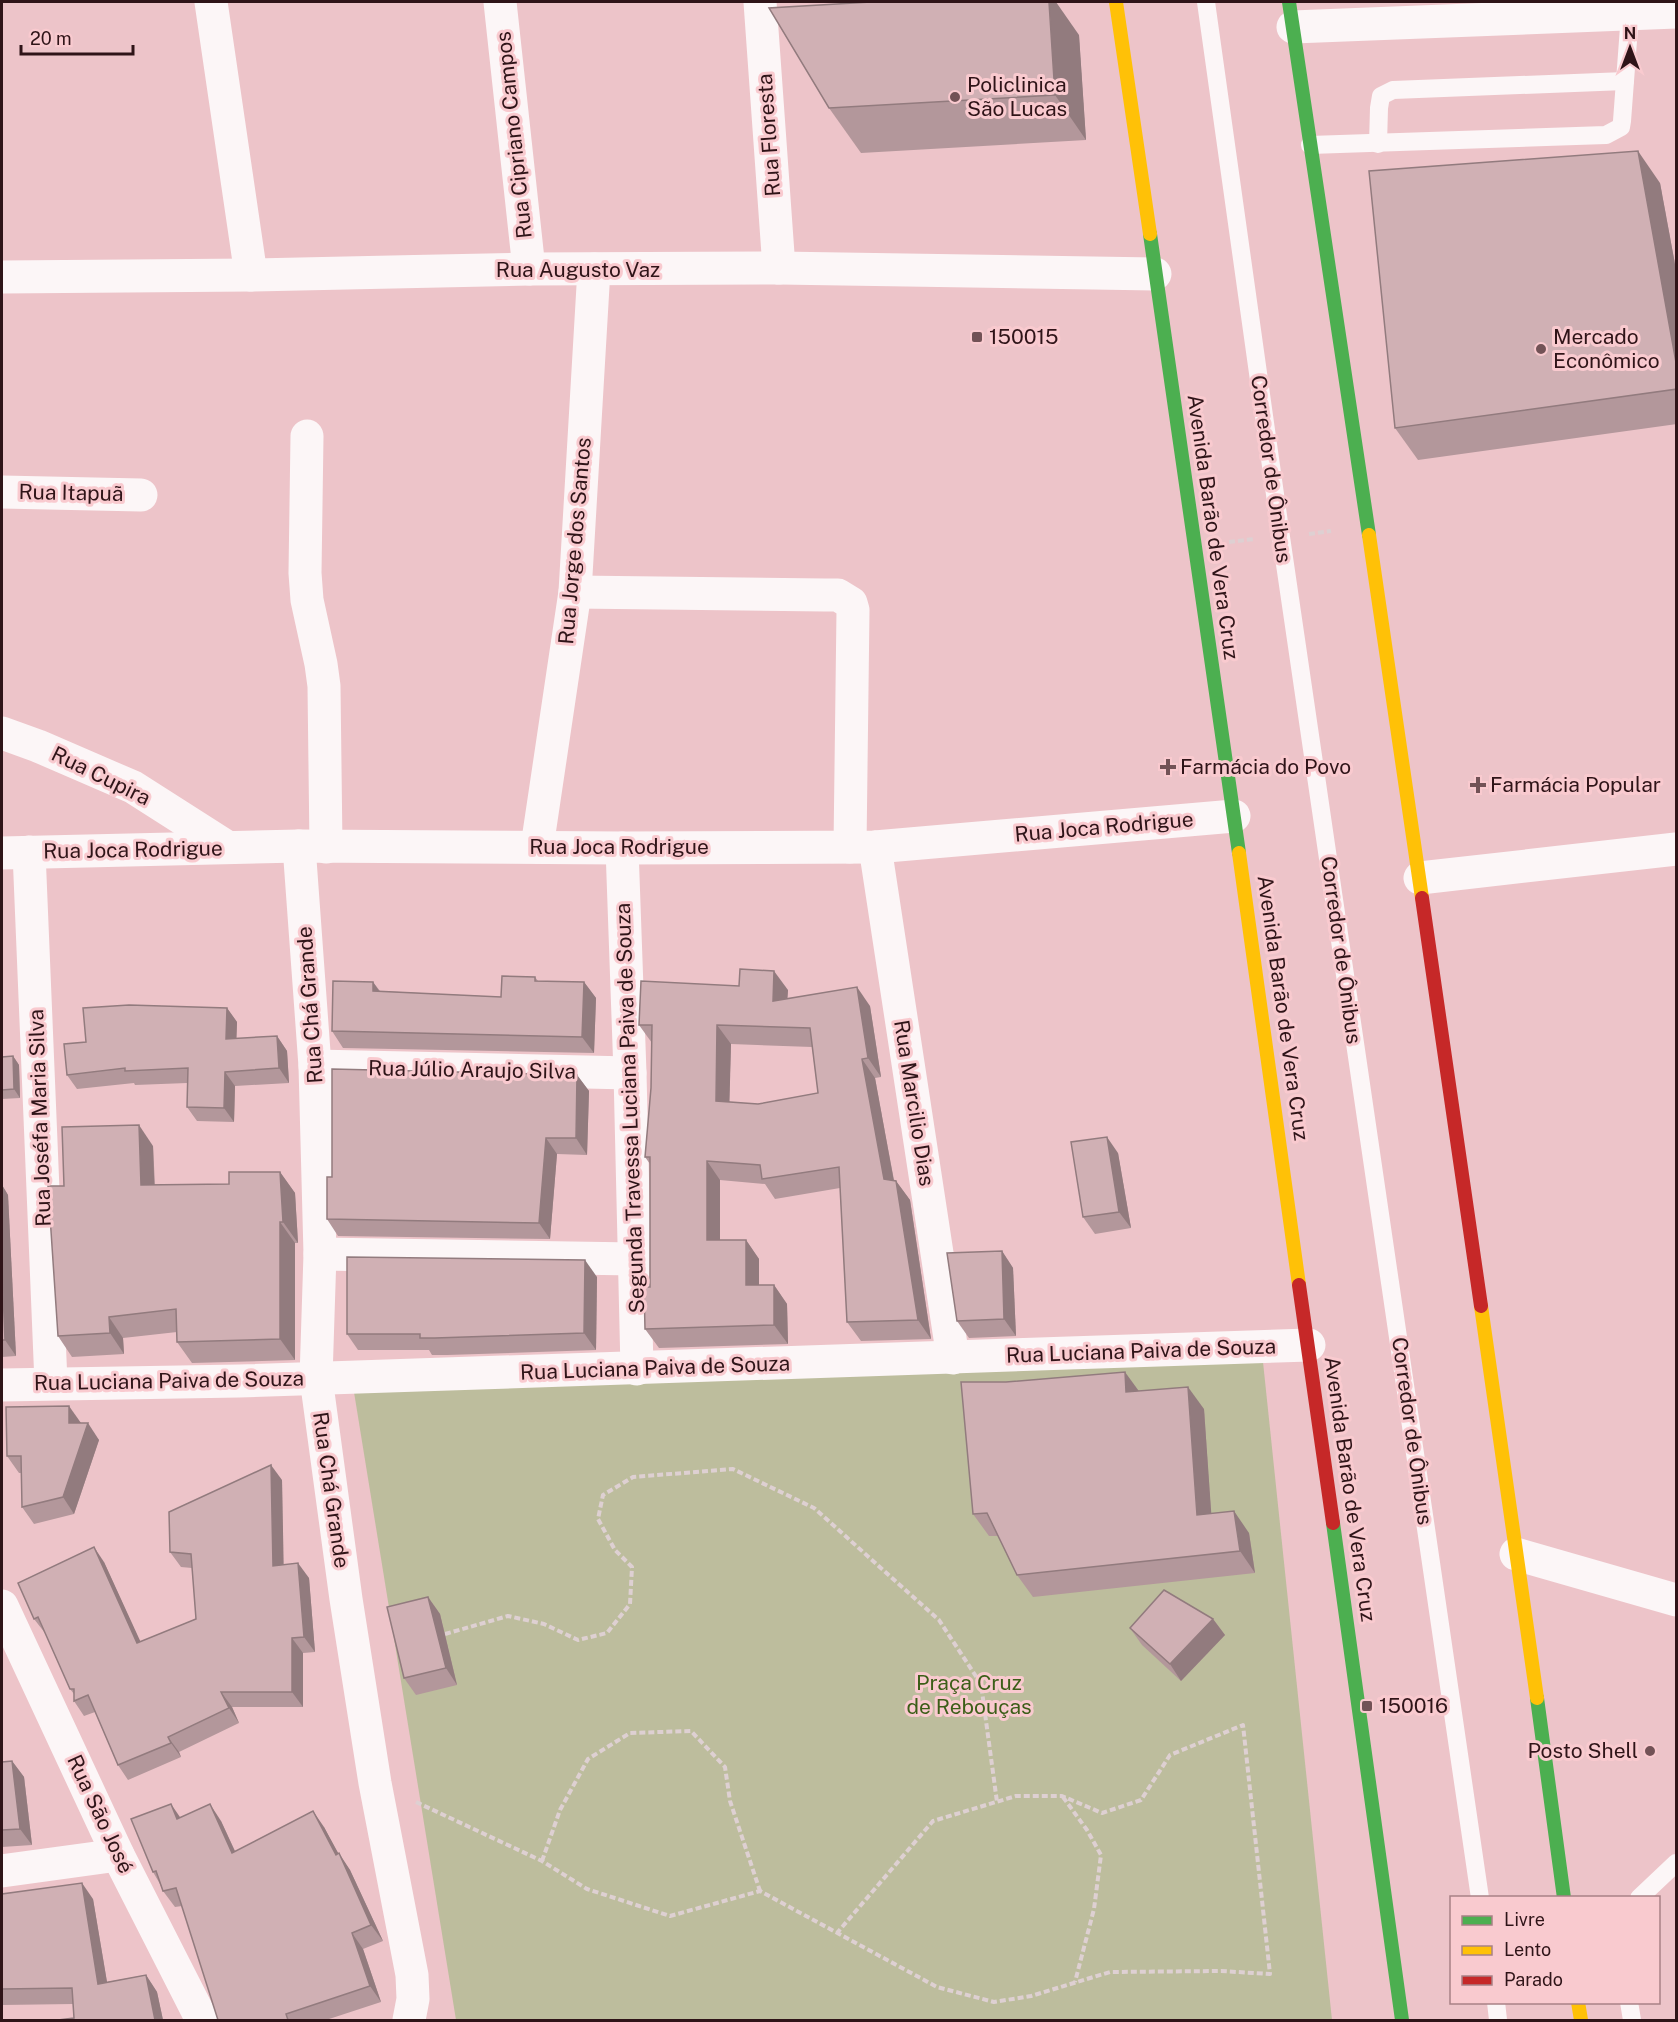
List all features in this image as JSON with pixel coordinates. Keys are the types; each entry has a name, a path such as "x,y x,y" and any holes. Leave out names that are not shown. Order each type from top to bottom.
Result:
{"highway":[{"name":"Avenida Barão de Vera Cruz","path":"1116,2 1309,1345 1402,2020"},
{"path":"1291,14 1420,878 1564,1896"},
{"path":"1578,2004 1581,2020"}],"street":[{"path":"211,2 251,276"},
{"name":"Rua Cipriano Campos","path":"500,2 529,269"},
{"name":"Rua Floresta","path":"760,2 778,268"},
{"path":"1291,14 1677,12"},
{"name":"Rua Augusto Vaz","path":"2,277 251,276 529,269 778,268 1155,274"},
{"name":"Rua Jorge dos Santos","path":"537,847 575,592 594,269"},
{"name":"Rua Chá Grande","path":"307,436 305,573 307,600 324,686 312,846 320,1254 316,1378 345,1599 375,1783 412,1975 413,1999 409,2020"},
{"name":"Rua Itapuã","path":"2,492 141,495"},
{"name":"Rua Marcilio Dias","path":"575,592 825,595 845,598 851,603 863,847 953,1358"},
{"name":"Rua Cupira","path":"2,733 39,746 133,787 227,847"},
{"name":"Rua Joca Rodrigue","path":"15,853 312,846 863,847 1234,816"},
{"name":"Segunda Travessa Luciana Paiva de Souza","path":"622,848 637,1369"},
{"path":"1420,878 1677,849"},
{"name":"Rua Joséfa Maria Silva","path":"15,853 51,1383"},
{"name":"Rua Júlio Araujo Silva","path":"315,1066 630,1073"},
{"path":"320,1254 635,1259"},
{"name":"Rua Luciana Paiva de Souza","path":"2,1385 239,1381 637,1369 1309,1345"},
{"path":"1516,1554 1677,1600"},
{"name":"Rua São José","path":"2,1606 118,1855 202,2020"},
{"path":"2,1871 118,1855"}],"lane":[{"name":"Corredor de Ônibus","path":"1206,2 1281,537 1480,1896"},
{"path":"1310,145 1606,135 1620,127 1630,14"},
{"path":"1378,144 1379,108 1382,96 1393,90 1625,81"},
{"path":"1641,1896 1677,1863"},
{"path":"1496,2004 1498,2020"},
{"path":"1629,2004 1632,2020"}],"path":[{"path":"445,1634 508,1616 544,1624 578,1640 607,1633 630,1604 632,1567 615,1550 598,1520 603,1495 633,1477 734,1469 814,1508 939,1620 981,1684 997,1802"},
{"path":"542,1861 561,1810 588,1759 630,1733 691,1731 725,1767 730,1801 760,1891 837,1933 937,1987 993,2002 1031,1996 1110,1972 1221,1971 1270,1974 1243,1725 1170,1755 1141,1800 1102,1812 1062,1796 1016,1796 933,1821 837,1933"},
{"path":"375,1783 542,1861 587,1889 670,1916 760,1891"},
{"path":"1062,1796 1087,1830 1101,1855 1094,1909 1074,1983"}],"green space":[{"name":"Praça Cruz de Rebouças","path":"1263,1362 1332,2020 456,2020 353,1386"}],"building":[{"path":"871,2 1049,2 1055,95 829,108 769,8"},
{"name":"Mercado Econômico","path":"1638,151 1677,368 1677,389 1395,428 1369,171"},
{"path":"740,969 774,971 773,1001 857,987 868,1058 862,1059 884,1179 896,1181 918,1320 847,1322 839,1167 762,1179 760,1165 707,1161 707,1240 746,1240 746,1285 774,1285 774,1325 645,1329 644,1287 650,1287 650,1157 645,1157 651,1088 652,1025 639,1025 641,981 739,986","holes":["717,1025 810,1028 818,1093 758,1104 716,1101"]},
{"path":"502,976 535,977 535,981 584,982 582,1037 332,1031 333,981 373,982 373,991 501,997"},
{"path":"129,1005 227,1008 226,1039 277,1036 279,1068 225,1072 224,1108 187,1107 188,1068 125,1071 125,1068 67,1075 64,1044 86,1042 83,1008"},
{"path":"13,1056 14,1089 2,1090 2,1057"},
{"path":"332,1069 577,1075 576,1138 546,1138 539,1223 327,1219 327,1177 332,1177"},
{"path":"139,1125 141,1185 229,1184 229,1172 280,1172 283,1222 280,1222 280,1339 177,1342 176,1309 109,1317 110,1333 58,1336 48,1186 64,1186 62,1127"},
{"path":"1107,1137 1119,1212 1083,1217 1071,1142"},
{"path":"1002,1251 1004,1319 957,1321 947,1253"},
{"path":"347,1257 585,1260 584,1333 435,1338 420,1338 420,1334 347,1334"},
{"path":"2,1269 5,1340 2,1340"},
{"path":"1125,1372 1126,1392 1188,1387 1197,1515 1234,1511 1240,1551 1017,1575 987,1513 973,1514 961,1382 1006,1382"},
{"path":"69,1406 69,1423 88,1423 63,1497 22,1507 21,1456 7,1456 6,1407"},
{"path":"271,1465 273,1566 298,1563 304,1637 292,1638 292,1692 221,1692 229,1708 168,1737 171,1743 118,1765 88,1695 74,1701 74,1689 70,1689 38,1617 34,1619 18,1583 94,1547 137,1643 196,1619 191,1554 170,1552 169,1512"},
{"path":"1164,1590 1213,1619 1170,1664 1130,1628"},
{"path":"428,1597 446,1668 404,1678 387,1607"},
{"path":"12,1761 20,1829 2,1830 2,1762"},
{"path":"171,1804 177,1819 210,1804 232,1853 313,1811 336,1855 339,1853 371,1925 352,1933 370,1986 286,2014 288,2020 218,2020 176,1888 163,1891 131,1819"},
{"path":"82,1883 98,1984 146,1975 155,2020 58,2020 74,2018 72,1988 2,1989 2,1894"}],"traffic: fast":[{"path":"1289,2 1369,535"},
{"path":"1150,234 1239,853"},
{"path":"1333,1523 1402,2020"},
{"path":"1537,1698 1564,1896"}],"traffic: slow":[{"path":"1116,2 1150,234"},
{"path":"1369,535 1422,898"},
{"path":"1239,853 1299,1285"},
{"path":"1481,1306 1537,1698"},
{"path":"1578,2004 1581,2020"}],"traffic: jam":[{"path":"1422,898 1481,1306"},
{"path":"1299,1285 1333,1523"}],"place":[{"name":"Policlinica São Lucas","path":"955,97"},
{"name":"150015","path":"977,337"},
{"name":"Mercado Econômico","path":"1541,349"},
{"name":"Farmácia do Povo","path":"1168,767"},
{"name":"Farmácia Popular","path":"1478,785"},
{"name":"150016","path":"1367,1706"},
{"name":"Posto Shell","path":"1650,1751"}]}
